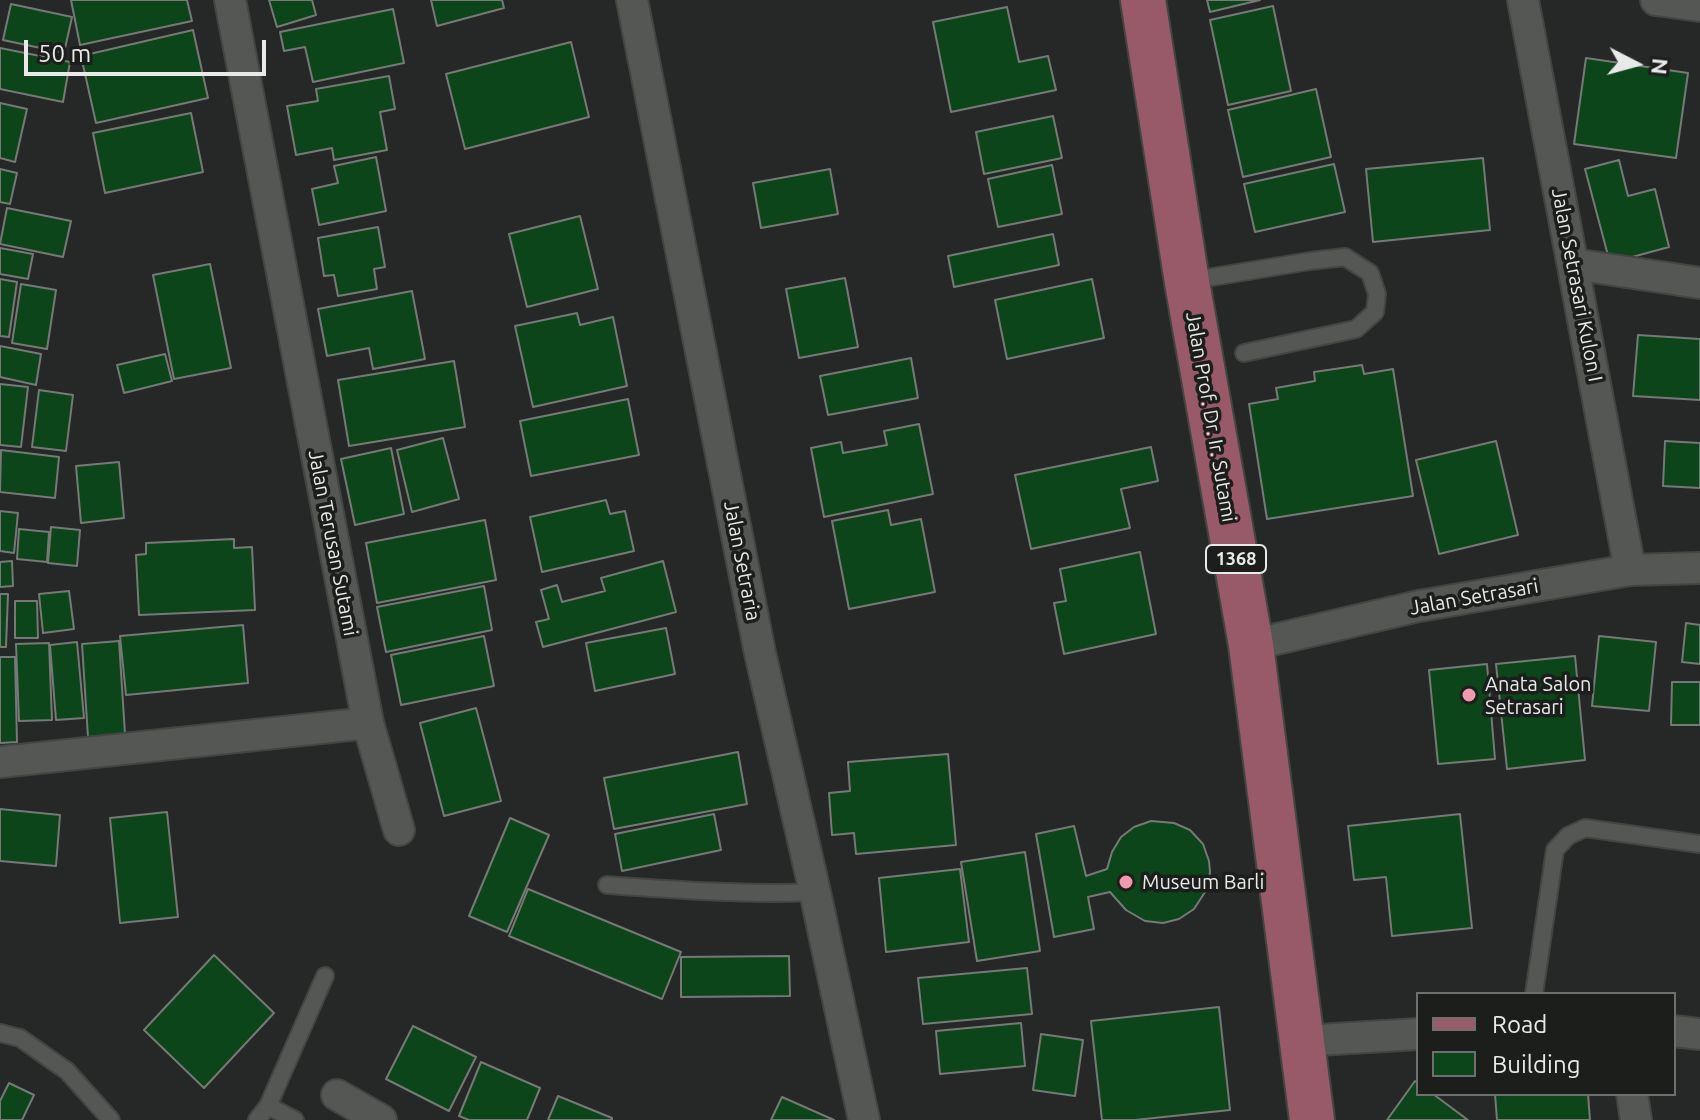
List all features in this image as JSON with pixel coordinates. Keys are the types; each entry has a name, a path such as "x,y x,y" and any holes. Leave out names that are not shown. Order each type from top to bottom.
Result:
{"main road":[{"name":"Jalan Prof. Dr. Ir. Sutami","path":"1143,0 1187,282 1251,645 1312,1120"}],"street":[{"name":"Jalan Terusan Sutami","path":"230,0 368,723 399,830"},
{"name":"Jalan Setraria","path":"632,0 760,653 864,1120"},
{"name":"Jalan Setrasari Kulon I","path":"1523,0 1630,570"},
{"path":"1656,0 1700,6"},
{"path":"1573,264 1700,283"},
{"name":"Jalan Setrasari","path":"1251,645 1419,606 1630,570 1700,568"},
{"path":"0,762 368,723"},
{"path":"1676,1031 1700,1034"},
{"path":"1301,1041 1416,1034"},
{"path":"337,1095 381,1120"},
{"path":"1632,1096 1636,1120"}],"lane":[{"path":"1187,282 1345,257 1370,273 1377,294 1375,312 1356,329 1244,353"},
{"path":"1534,992 1555,850 1568,836 1585,828 1700,844"},
{"path":"607,885 755,894 815,892"},
{"path":"257,1120 268,1106 325,976"},
{"path":"0,1033 20,1038 67,1071 111,1120"},
{"path":"268,1106 295,1120"}],"building":[{"path":"71,0 187,0 192,21 80,45"},
{"path":"269,0 312,0 316,15 277,27"},
{"path":"431,0 502,0 504,8 437,26"},
{"path":"1207,0 1260,0 1210,12"},
{"path":"11,4 72,17 64,53 3,40"},
{"path":"1273,6 1291,91 1228,105 1210,20"},
{"path":"1007,7 1019,62 1048,56 1056,90 951,112 933,22"},
{"path":"393,9 404,63 313,82 305,47 284,51 280,32"},
{"path":"193,30 208,98 96,123 81,56"},
{"path":"571,42 589,117 465,149 446,74"},
{"path":"0,48 70,62 63,102 0,89"},
{"path":"1586,58 1688,73 1676,158 1574,144"},
{"path":"389,76 395,109 380,112 387,150 334,160 332,148 296,155 287,106 318,101 316,89"},
{"path":"1316,89 1331,157 1243,177 1228,110"},
{"path":"0,103 27,109 15,162 0,158"},
{"path":"191,113 203,172 105,193 93,133"},
{"path":"1053,116 1062,158 984,174 976,132"},
{"path":"376,157 386,211 319,225 312,189 338,183 334,166"},
{"path":"1483,158 1490,230 1373,242 1366,169"},
{"path":"1619,160 1628,196 1655,189 1669,247 1610,263 1585,169"},
{"path":"1334,164 1345,212 1255,232 1244,184"},
{"path":"1052,165 1062,214 998,227 988,179"},
{"path":"0,169 17,173 10,204 0,202"},
{"path":"830,169 838,214 761,228 753,183"},
{"path":"7,208 71,221 63,257 0,244"},
{"path":"580,216 598,289 527,307 509,234"},
{"path":"378,227 385,267 374,269 377,289 338,296 334,275 324,276 318,238"},
{"path":"1053,234 1059,265 954,287 948,256"},
{"path":"0,248 33,254 28,279 0,274"},
{"path":"210,264 231,368 174,379 153,275"},
{"path":"845,278 858,347 799,358 786,289"},
{"path":"0,279 17,282 9,337 0,336"},
{"path":"1092,279 1104,338 1007,359 995,300"},
{"path":"21,284 56,290 47,349 12,343"},
{"path":"412,291 425,359 373,369 369,348 327,356 318,309"},
{"path":"577,313 580,325 613,317 627,386 533,407 515,326"},
{"path":"1638,335 1700,339 1700,400 1633,396"},
{"path":"0,346 41,354 36,385 0,377"},
{"path":"165,354 172,381 124,393 117,365"},
{"path":"911,358 918,398 828,415 820,376"},
{"path":"454,361 465,427 349,446 338,380"},
{"path":"1362,365 1364,374 1393,369 1413,496 1267,519 1249,404 1278,399 1276,388 1315,381 1314,372"},
{"path":"0,384 28,387 21,447 0,445"},
{"path":"39,390 73,395 66,451 32,447"},
{"path":"628,399 639,455 531,476 520,421"},
{"path":"919,424 933,494 824,517 811,448 841,442 843,453 887,445 884,431"},
{"path":"443,438 459,499 412,512 397,450"},
{"path":"1496,441 1518,535 1439,554 1416,460"},
{"path":"1665,441 1700,443 1700,488 1663,486"},
{"path":"1151,447 1158,481 1121,489 1130,528 1031,549 1015,475"},
{"path":"391,448 404,514 355,525 341,459"},
{"path":"1,450 59,457 55,498 0,492"},
{"path":"119,462 124,518 81,523 76,466"},
{"path":"606,500 610,514 625,511 634,551 542,572 530,517"},
{"path":"888,510 891,525 921,519 935,592 849,609 832,521"},
{"path":"0,511 18,513 14,553 0,551"},
{"path":"485,520 496,580 377,603 366,543"},
{"path":"51,527 80,530 77,566 48,563"},
{"path":"19,529 49,532 47,562 17,559"},
{"path":"234,539 234,548 252,547 255,610 139,615 136,555 146,554 146,543"},
{"path":"1140,552 1156,634 1064,654 1054,603 1066,601 1060,569"},
{"path":"12,561 13,586 0,587 0,562"},
{"path":"663,561 676,612 543,647 536,622 549,619 541,590 557,585 562,602 605,591 601,578"},
{"path":"484,586 492,630 386,652 377,607"},
{"path":"69,591 74,629 43,633 39,594"},
{"path":"0,594 8,594 6,647 0,647"},
{"path":"15,601 37,601 38,638 15,638"},
{"path":"1686,623 1700,625 1700,664 1682,662"},
{"path":"243,625 248,683 126,695 120,636"},
{"path":"666,628 675,674 595,691 586,643"},
{"path":"484,636 494,686 401,705 391,655"},
{"path":"1599,636 1656,642 1649,711 1592,706"},
{"path":"119,641 125,734 88,737 82,644"},
{"path":"77,642 84,718 56,720 50,645"},
{"path":"49,643 52,720 19,721 16,644"},
{"path":"1575,656 1585,760 1507,769 1496,664"},
{"path":"0,657 15,657 17,742 0,743"},
{"path":"1487,664 1495,759 1438,764 1429,670"},
{"path":"1672,682 1700,682 1700,725 1671,725"},
{"path":"476,708 501,801 444,816 420,723"},
{"path":"738,752 747,804 614,829 604,778"},
{"path":"948,754 956,845 856,854 854,833 832,835 829,793 850,791 848,762"},
{"path":"0,809 60,815 56,866 0,861"},
{"path":"167,812 178,917 120,923 110,818"},
{"path":"714,814 721,850 622,871 615,834"},
{"path":"1460,814 1472,928 1392,936 1386,877 1354,880 1348,826"},
{"path":"510,818 549,835 507,932 469,916"},
{"name":"Museum Barli","path":"1151,821 1174,823 1190,830 1203,844 1210,872 1207,889 1194,909 1179,919 1163,923 1145,921 1126,910 1110,892 1088,897 1094,929 1054,937 1036,834 1074,826 1086,876 1107,869 1121,837 1134,827"},
{"path":"1025,852 1040,951 977,961 961,862"},
{"path":"960,869 969,942 886,952 879,878"},
{"path":"528,889 681,952 662,999 509,936"},
{"path":"214,955 274,1013 204,1088 144,1030"},
{"path":"789,956 790,996 681,997 681,957"},
{"path":"1027,968 1032,1014 923,1024 918,978"},
{"path":"1219,1007 1230,1110 1135,1120 1102,1120 1091,1021"},
{"path":"1021,1023 1025,1066 940,1074 936,1031"},
{"path":"413,1026 476,1057 449,1111 386,1079"},
{"path":"1041,1034 1083,1040 1075,1096 1033,1090"},
{"path":"481,1062 540,1088 527,1120 469,1120 459,1116"},
{"path":"1415,1081 1416,1096 1436,1096 1468,1120 1387,1120"},
{"path":"9,1083 34,1095 22,1120 0,1120 0,1101"},
{"path":"558,1096 612,1118 612,1120 548,1120"},
{"path":"1495,1096 1588,1096 1590,1120 1497,1120"},
{"path":"782,1097 834,1120 771,1120"}],"place":[{"name":"Anata Salon Setrasari","path":"1469,695"},
{"name":"Museum Barli","path":"1126,882"}]}
